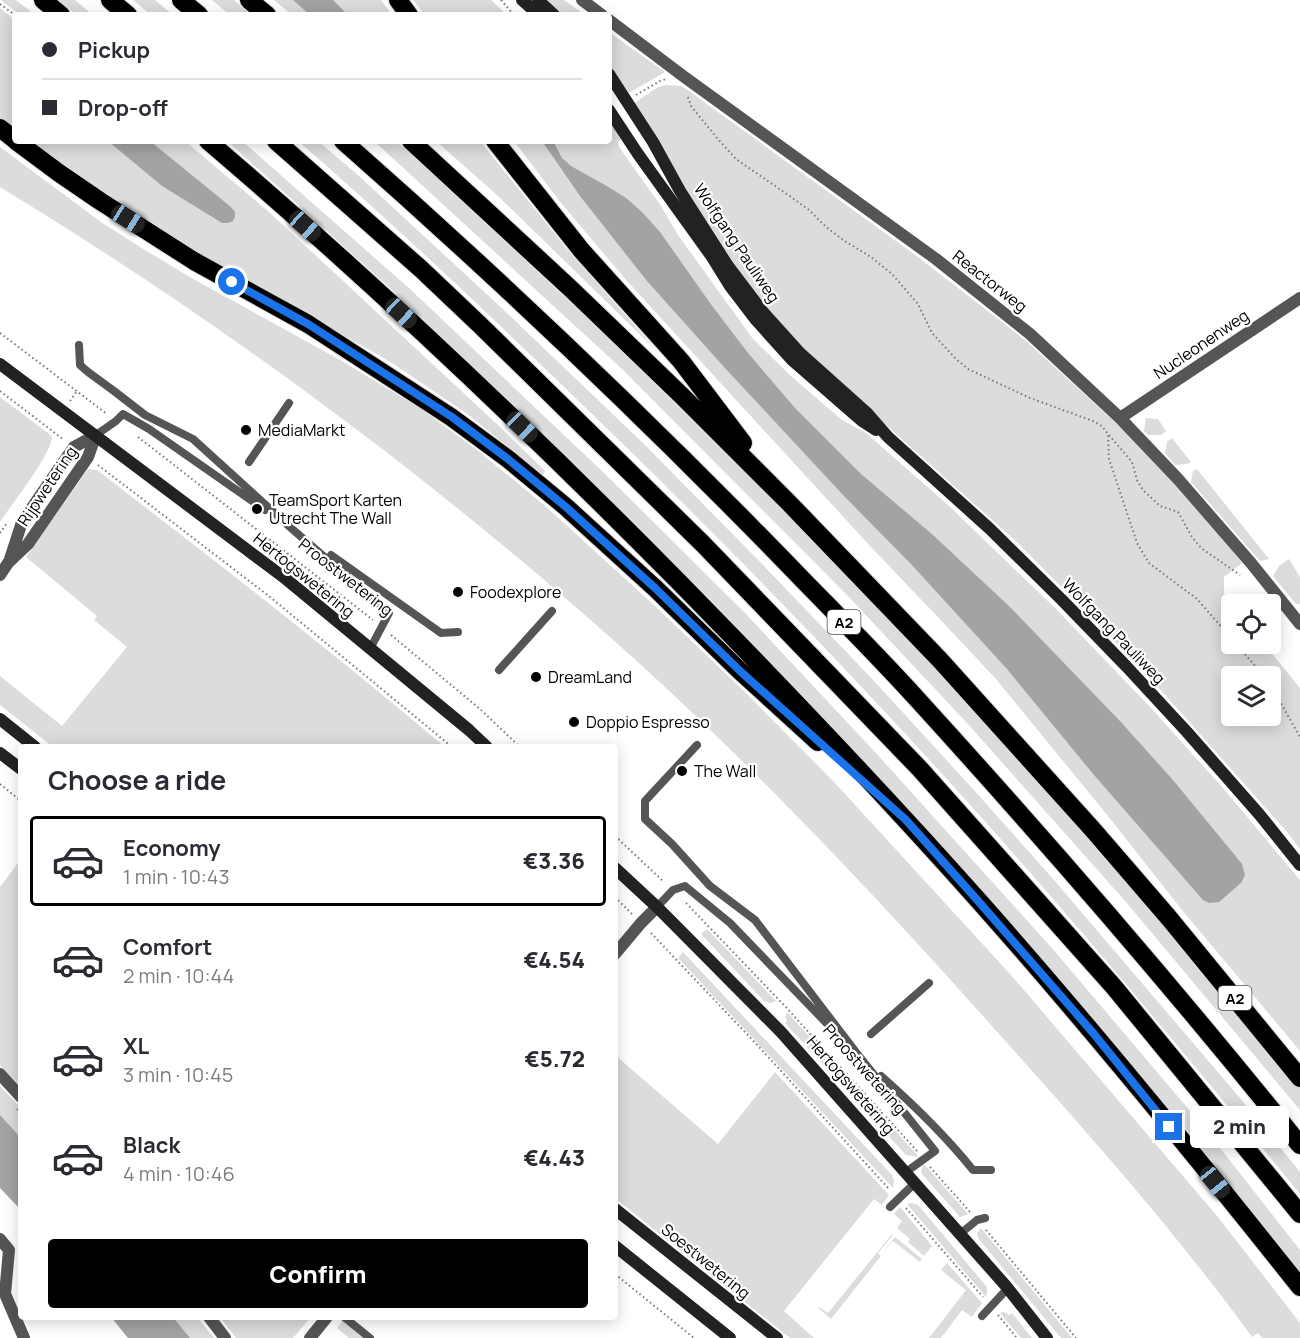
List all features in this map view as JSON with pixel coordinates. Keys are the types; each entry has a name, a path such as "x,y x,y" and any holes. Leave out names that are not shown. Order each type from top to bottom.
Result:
{"highway":[{"path":"43,0 57,12"},
{"path":"110,0 124,12"},
{"path":"181,0 195,12"},
{"path":"249,0 263,12"},
{"path":"21,144 100,201 194,261 308,324 452,417 508,459 566,507 646,579 740,671 906,820"},
{"path":"212,144 384,297 488,394 755,660 906,820 1094,1034 1300,1287"},
{"path":"279,144 404,254 480,325 703,544 920,770 1114,987 1300,1214"},
{"name":"A2","path":"346,144 427,215 592,370 737,512 917,698 1146,958 1300,1145"},
{"name":"A2","path":"414,144 705,418 939,660 1094,831 1169,918 1300,1078"},
{"name":"A2","path":"497,144 582,251 681,361 788,502"}],"main road":[{"path":"522,0 536,12"},
{"path":"538,0 551,12"},
{"name":"Wolfgang Pauliweg","path":"612,79 728,266 763,312 800,353 867,413 888,437 990,529 1062,600 1195,740 1300,865"},
{"name":"Wolfgang Pauliweg","path":"612,115 756,320 792,360 862,421 888,437"},
{"path":"0,364 96,435"},
{"name":"Hertogswetering","path":"96,435 286,579 484,744"},
{"path":"0,719 31,744"},
{"path":"0,753 18,767"},
{"name":"Hertogswetering","path":"618,871 781,1032 1008,1288 1047,1338"},
{"name":"Soestwetering","path":"618,1211 777,1338"},
{"path":"618,1248 730,1338"}],"street":[{"path":"582,0 598,12"},
{"name":"Reactorweg","path":"612,22 945,266 1030,334 1120,418 1201,504 1300,624"},
{"name":"Nucleonenweg","path":"1120,418 1300,298"},
{"name":"Rijpwetering","path":"8,563 22,522 75,447 96,435"},
{"name":"Rijpwetering","path":"0,575 8,563 28,544 88,457 96,435"},
{"path":"618,950 657,907"},
{"path":"0,1074 18,1094"},
{"path":"0,1239 9,1250 5,1294 24,1338"},
{"path":"210,1320 225,1338"},
{"path":"310,1338 325,1320"}],"lane":[{"path":"79,345 80,365 88,372 145,415 193,439 389,613 370,649"},
{"path":"249,462 290,403"},
{"path":"96,435 123,414 149,429 441,633 458,632"},
{"path":"499,670 552,611"},
{"path":"697,745 645,801 645,819 672,844 710,886 755,920 934,1151 906,1172"},
{"path":"657,907 674,890 685,885 730,923 865,1063 913,1103 973,1170 991,1170"},
{"path":"871,1034 929,983"},
{"path":"890,1207 915,1183"},
{"path":"960,1234 981,1219"},
{"path":"982,1316 1008,1288"},
{"path":"348,1320 370,1338"}],"path":[{"path":"501,0 511,12"},
{"path":"626,101 660,81 684,76 686,94 691,106 736,159 809,210 843,240 871,257 892,274 918,304 932,333 956,359 968,369 1030,398 1102,426 1132,462 1137,480 1143,490 1160,506 1178,512 1201,548 1240,575"},
{"name":"Proostwetering","path":"0,333 382,627 480,709 517,744"},
{"path":"0,391 75,447"},
{"path":"1106,432 1109,459 1137,543 1149,563 1197,599 1221,626"},
{"path":"88,457 270,597 448,744"},
{"path":"1245,654 1255,666"},
{"path":"1281,703 1300,737"},
{"path":"0,784 18,799"},
{"name":"Proostwetering","path":"618,839 674,890 783,1004 981,1219 1076,1338"},
{"path":"618,900 760,1048 898,1199 1017,1338"},
{"path":"618,1276 694,1338"}],"shaded area":[{"path":"1,0 16,0 31,12 16,12"},
{"path":"59,0 75,0 89,12 73,12"},
{"path":"133,0 155,0 169,12 147,12"},
{"path":"212,0 234,0 248,12 226,12"},
{"path":"274,0 381,0 390,12 288,12"},
{"path":"293,0 333,0 345,12 307,12"},
{"path":"413,0 491,0 504,12 423,12"},
{"path":"546,0 564,0 581,12 559,12"},
{"path":"0,8 12,18 12,130 0,121"},
{"path":"612,34 665,72 629,93 612,69"},
{"path":"666,85 681,86 689,91 918,257 1025,340 1138,443 1202,510 1242,563 1224,577 1225,594 1221,594 1221,654 1272,654 1300,688 1300,849 1143,670 1018,543 780,327 744,281 633,104 658,87"},
{"path":"612,125 621,139 618,142 619,147 661,206 678,235 753,339 792,377 842,420 866,433 948,505 1058,611 1152,709 1223,788 1300,880 1300,1051 1182,910 996,679 870,546 627,281 561,203 516,144 612,144"},
{"path":"32,144 189,144 269,212 499,426 545,471 543,475 466,413 389,361 239,277 155,227 65,169"},
{"path":"112,144 154,144 231,207 235,212 235,217 233,221 222,223 162,186"},
{"path":"230,144 245,144 410,289 603,472 745,613 875,752 1051,947 1202,1125 1300,1250 1300,1272 1190,1134 1038,956 865,763 714,603 400,297"},
{"path":"301,144 322,144 506,312 646,446 875,682 1054,880 1240,1098 1300,1172 1300,1194 1050,895 964,798 816,639 664,485 529,353 398,230"},
{"path":"377,144 400,144 578,309 774,502 916,647 1084,833 1300,1088 1300,1110 1126,902 967,723 848,596 621,368"},
{"path":"439,144 482,144 567,249 658,352 498,196"},
{"path":"544,144 555,144 562,158 571,166 626,198 641,211 660,232 748,353 795,408 861,474 933,535 1010,607 1119,720 1173,780 1242,864 1245,875 1241,883 1219,902 1209,903 1203,900 1094,775 1007,669 724,367 647,281 580,196"},
{"path":"0,147 101,222 145,250 342,361 421,409 476,449 543,504 655,606 835,783 1011,975 1218,1217 1300,1323 1300,1338 1262,1338 1258,1333 1252,1337 1130,1182 956,986 779,798 640,664 489,534 331,410 168,295 0,187"},
{"path":"0,397 52,436 51,444 39,466 0,522"},
{"path":"1146,418 1158,419 1166,431 1161,435 1148,435 1144,431"},
{"path":"1172,438 1191,462 1175,465 1165,453 1167,442"},
{"path":"88,469 97,470 360,676 441,744 49,744 0,705 0,676 62,726 127,647 94,620 97,616 26,557"},
{"path":"1197,469 1269,559 1260,561 1191,482 1193,471"},
{"path":"1289,559 1300,577 1300,604 1296,604 1273,576 1279,566"},
{"path":"18,863 18,1084 0,1065 0,887"},
{"path":"707,929 776,1001 771,1003 764,1001 701,934"},
{"path":"683,952 892,1175 893,1188 678,958"},
{"path":"787,1012 919,1157 906,1155 785,1023"},
{"path":"618,1058 718,1144 775,1072 889,1195 882,1205 874,1199 784,1311 814,1338 790,1338 618,1200"},
{"path":"0,1086 18,1105 18,1135 0,1115"},
{"path":"0,1115 18,1135 18,1207 0,1188"},
{"path":"924,1164 968,1214 960,1217 921,1173"},
{"path":"907,1204 918,1205 987,1287 986,1297"},
{"path":"900,1207 932,1246 924,1256 897,1228 902,1221 894,1214"},
{"path":"981,1228 1072,1338 1061,1338 978,1238 977,1233"},
{"path":"892,1234 878,1253 881,1256 831,1319 818,1308 828,1313"},
{"path":"895,1237 922,1259 920,1262 893,1241 883,1253"},
{"path":"947,1263 982,1303 972,1317 962,1310 941,1338 929,1338 966,1290 941,1270"},
{"path":"1004,1312 1009,1315 1012,1313 1032,1338 1021,1338 1000,1313"},
{"path":"113,1320 175,1320 190,1338 128,1338"},
{"path":"175,1320 199,1320 214,1338 190,1338"},
{"path":"222,1320 308,1320 293,1338 236,1338"},
{"path":"343,1320 366,1338 349,1338 337,1328"}],"place":[{"name":"MediaMarkt","path":"246,430"},
{"name":"TeamSport Karten Utrecht The Wall","path":"257,509"},
{"name":"Foodexplore","path":"458,592"},
{"name":"DreamLand","path":"536,677"},
{"name":"Doppio Espresso","path":"574,722"},
{"name":"The Wall","path":"682,771"}],"route":[{"path":"232,282 308,324 452,417 566,507 655,588 740,671 906,820 1094,1034 1169,1127"}]}
